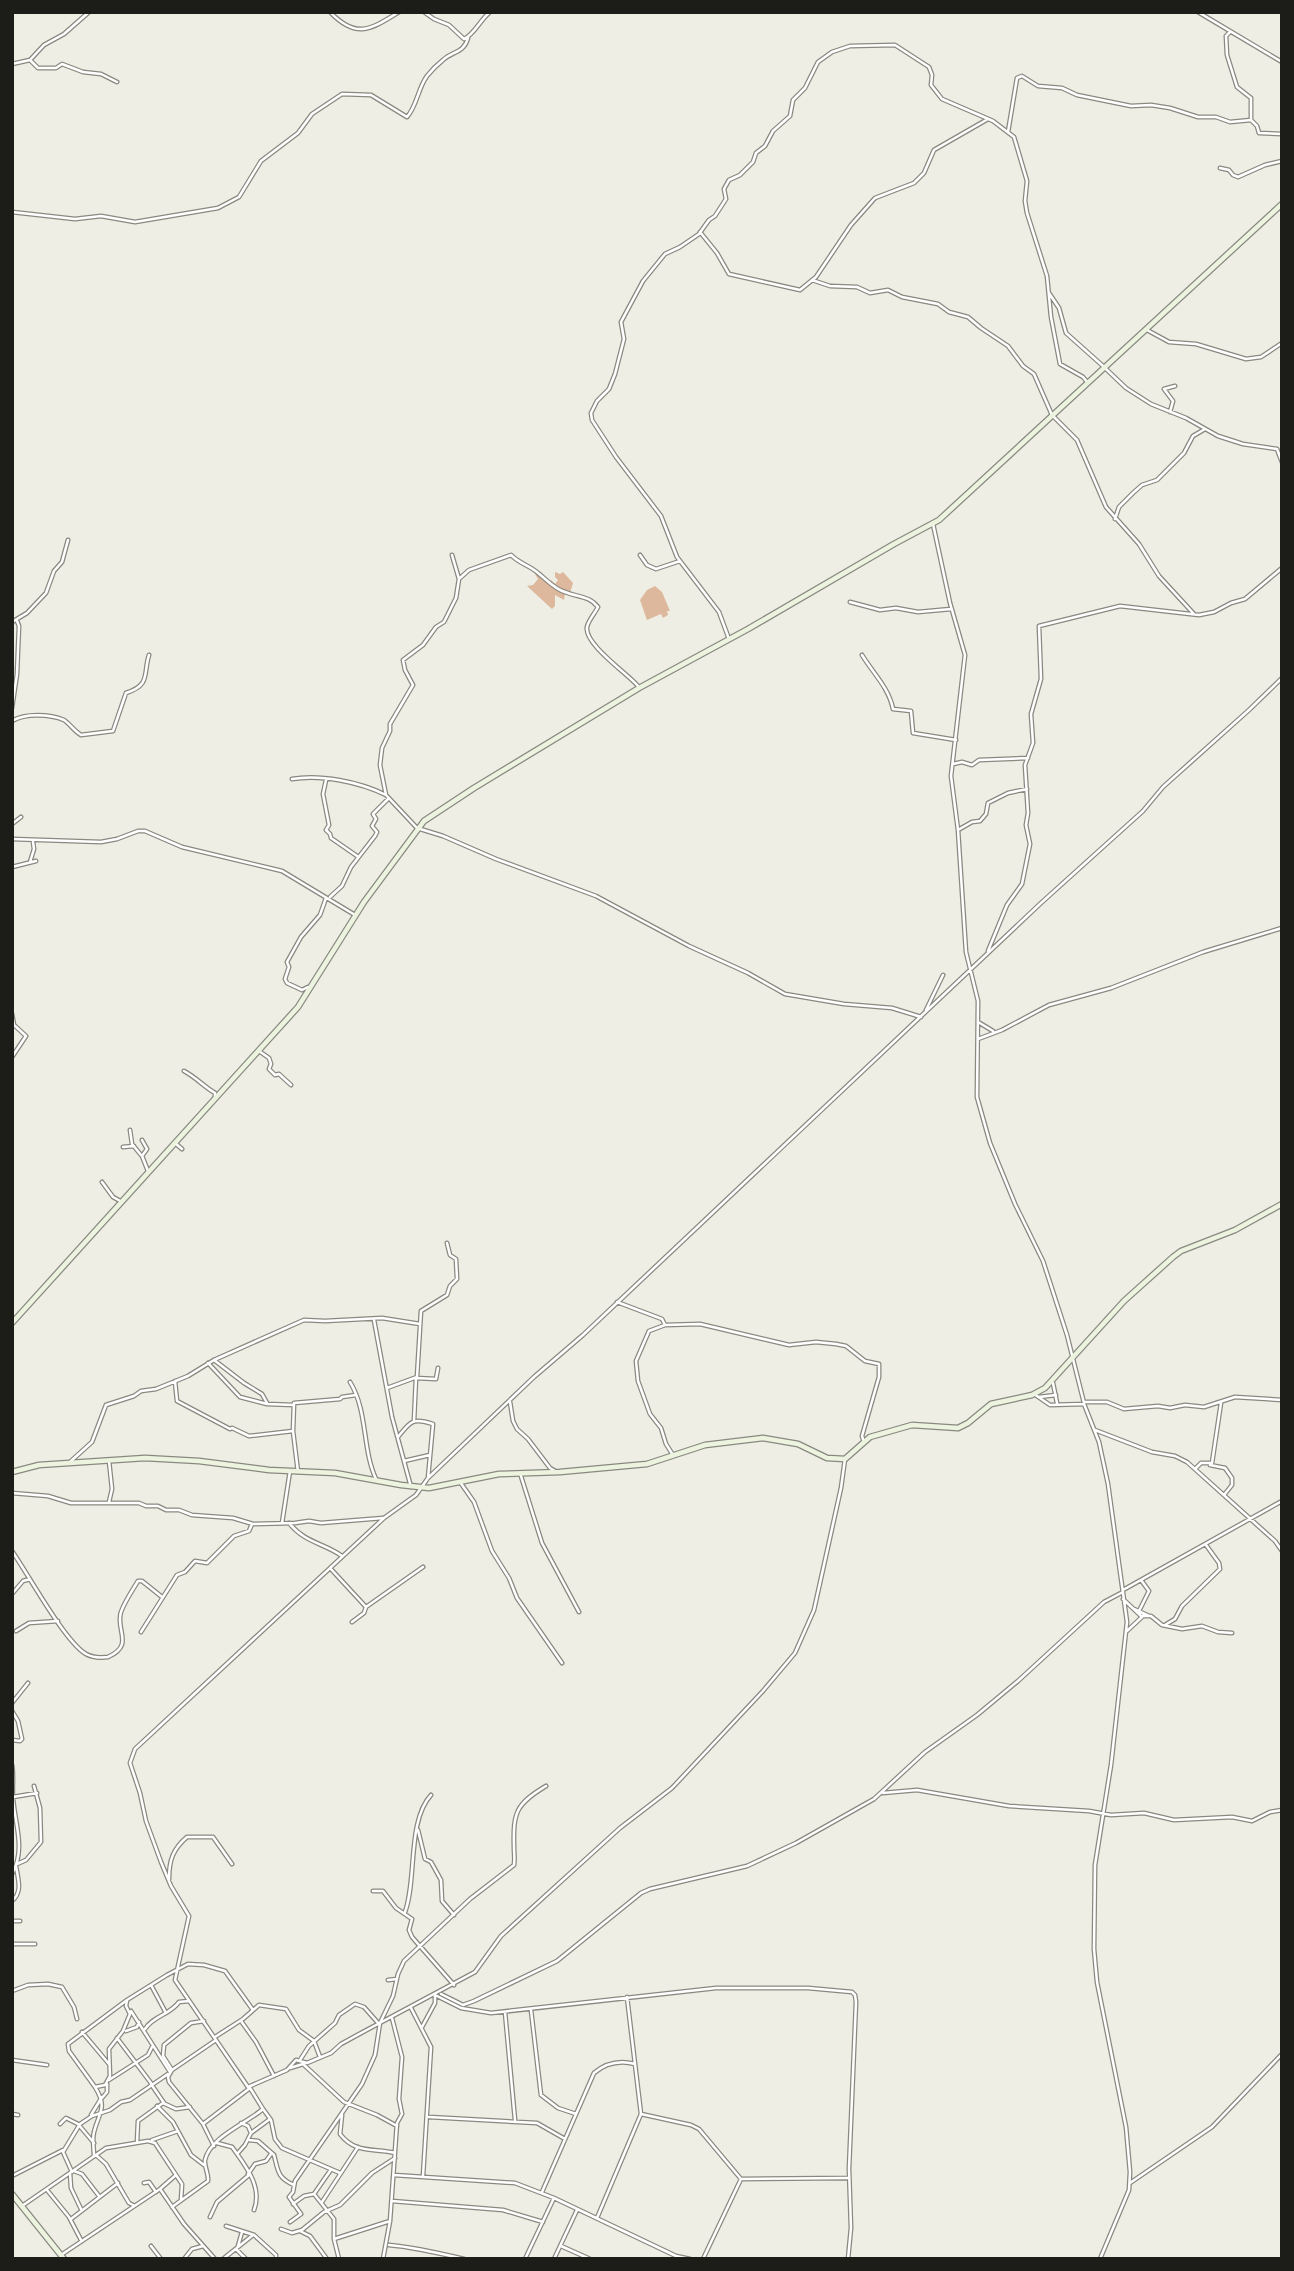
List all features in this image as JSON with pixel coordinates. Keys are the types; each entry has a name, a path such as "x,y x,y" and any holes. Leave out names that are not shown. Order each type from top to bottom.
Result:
{"main road":[{"path":"12,1323 175,1143 221,1088 298,1007 355,915 417,828 438,810 639,688 933,524 952,510 1282,204"},
{"path":"12,1472 33,1465 158,1458 298,1472 335,1473 411,1487 439,1487 493,1475 647,1464 716,1443 763,1438 798,1444 827,1458 845,1459 870,1437 912,1425 958,1428 994,1402 1035,1395 1052,1383 1124,1301 1173,1257 1181,1251 1235,1230 1282,1204"},
{"path":"12,2194 62,2257"}],"street":[{"path":"12,64 30,60 44,45 64,34 89,12"},
{"path":"330,12 343,23 361,31 375,28 399,12"},
{"path":"424,12 449,25 463,38 468,38"},
{"path":"12,212 75,219 101,215 135,222 220,208 239,197 255,168 264,158 298,133 315,111 341,95 371,95 407,117 427,77 446,57 459,52 465,46 481,19 490,12"},
{"path":"1198,12 1282,62"},
{"path":"1230,32 1226,36 1228,60 1238,88 1251,98 1251,120 1259,133 1282,134"},
{"path":"729,639 719,612 679,559 661,516 616,457 592,420 591,413 596,401 608,389 617,370 624,339 621,322 641,283 660,257 680,247 715,216 726,199 724,189 729,180 740,175 753,162 773,131 790,117 793,100 805,88 818,62 832,52 850,47 900,47 929,67 931,85 940,97 955,107 988,119 1014,137 1026,175 1026,207 1047,276 1060,363 1088,383"},
{"path":"30,60 38,68 56,68 64,64 83,72 101,74 117,82"},
{"path":"1008,132 1017,78 1022,76 1038,86 1062,88 1077,95 1131,106 1170,108 1198,117 1216,117 1230,122 1251,120"},
{"path":"700,232 729,274 800,290 812,280 851,225 875,198 914,183 924,173 934,149 988,119"},
{"path":"1220,168 1230,170 1238,177 1282,161"},
{"path":"812,280 870,293 891,291 902,297 938,304 949,312 968,317 1008,346 1023,366 1034,374 1052,415 1077,440 1103,502 1139,544 1164,581 1195,614"},
{"path":"1049,293 1058,306 1066,333 1140,398 1239,443 1279,449 1282,462"},
{"path":"1147,330 1170,343 1196,344 1246,359 1261,357 1282,342"},
{"path":"1170,412 1173,401 1164,388 1175,386"},
{"path":"1115,519 1119,507 1142,485 1157,480 1184,453 1193,436 1205,429"},
{"path":"933,524 951,609 965,655 952,782 966,952 976,992 976,1093 987,1134 1015,1204 1043,1261 1094,1430 1111,1500 1127,1632 1094,1881 1095,1970 1126,2127 1130,2183 1100,2259"},
{"path":"12,708 19,626 14,622 46,593 54,571 61,563 68,540"},
{"path":"388,797 380,765 383,745 399,706 413,684 403,660 423,645 436,627 445,621 457,596 459,579 452,555"},
{"path":"459,579 467,572 511,555 519,564 536,571 566,593 578,594 596,603 598,607 588,626 588,632 600,651 639,688"},
{"path":"639,555 647,565 656,569 666,567 679,559"},
{"path":"987,954 1004,912 1020,888 1030,838 1026,825 1028,813 1025,765 1032,743 1031,714 1041,679 1040,625 1120,606 1195,614 1214,612 1245,599 1282,568"},
{"path":"457,570 467,572"},
{"path":"850,602 876,609 896,608 918,612 951,609"},
{"path":"12,721 29,716 56,718 66,722 81,735 113,731 126,693 139,688 146,678 149,655"},
{"path":"862,655 870,669 881,680 891,698 893,709 897,712 911,711 913,733 956,740"},
{"path":"340,2172 282,2148 275,2139 270,2119 176,1982 175,1972 181,1958 189,1916 169,1882 148,1828 130,1763 134,1752 202,1685 384,1518 416,1495 428,1478 534,1377 583,1335 1282,678"},
{"path":"953,764 962,762 972,765 979,761 1028,758"},
{"path":"1019,759 1025,765"},
{"path":"292,779 310,777 361,785 388,797 417,828 596,896 785,994 844,1004 892,1008 920,1017"},
{"path":"326,780 323,792 329,825 326,830 331,838 358,857"},
{"path":"958,830 972,822 981,821 985,817 988,803 1008,793 1027,789"},
{"path":"311,985 302,990 287,983 287,962 301,937 320,915 328,897 342,886 358,857 377,833 373,827 376,819 373,814 388,797"},
{"path":"12,824 21,817"},
{"path":"12,839 33,842 101,842 145,831 198,851 246,860 282,871 355,915"},
{"path":"30,862 33,842"},
{"path":"12,866 36,861"},
{"path":"978,1039 1049,1005 1111,988 1196,954 1282,928"},
{"path":"924,1013 943,975"},
{"path":"12,1014 14,1025 26,1035 12,1057"},
{"path":"978,1022 994,1032"},
{"path":"259,1051 269,1058 271,1071 275,1075 279,1074 291,1085"},
{"path":"184,1071 200,1080 203,1086 215,1093 215,1097"},
{"path":"130,1130 134,1146 142,1155 148,1172"},
{"path":"142,1140 146,1149 142,1155"},
{"path":"175,1143 182,1149"},
{"path":"123,1147 134,1146"},
{"path":"102,1182 113,1197 121,1202"},
{"path":"414,1421 422,1309 447,1295 450,1286 457,1279 456,1259 450,1255 447,1243"},
{"path":"617,1302 662,1319 665,1325"},
{"path":"66,1464 92,1442 105,1406 135,1396 141,1391 152,1391 304,1320 374,1318 420,1324"},
{"path":"374,1318 387,1388 411,1487"},
{"path":"674,1456 670,1453 661,1427 650,1414 639,1385 636,1366 649,1331 665,1325 700,1324 789,1345 816,1342 836,1344 846,1346 865,1361 879,1364 879,1377 862,1436 864,1442"},
{"path":"214,1360 262,1394 267,1404"},
{"path":"208,1363 240,1397 267,1404 294,1405 297,1402 356,1395"},
{"path":"387,1388 416,1378 436,1379 438,1368"},
{"path":"174,1381 177,1401 228,1429 233,1428 249,1436 293,1431"},
{"path":"350,1382 356,1395 369,1464 376,1480"},
{"path":"1052,1383 1057,1404"},
{"path":"1035,1395 1056,1395"},
{"path":"1035,1395 1048,1404 1109,1402 1124,1409 1185,1405 1201,1407 1235,1397 1282,1400"},
{"path":"510,1402 517,1429 528,1438 550,1468 558,1472"},
{"path":"1210,1465 1217,1436 1220,1403"},
{"path":"294,1405 293,1431 298,1472"},
{"path":"398,1437 407,1424 414,1421 433,1424 428,1478"},
{"path":"1094,1430 1152,1452 1175,1456 1195,1469 1275,1541 1282,1551"},
{"path":"404,1461 430,1455"},
{"path":"203,2124 250,2088 290,2068 320,2058 479,1969 501,1936 620,1828 672,1788 790,1659 807,1629 819,1594 845,1459"},
{"path":"108,1461 112,1489 109,1503"},
{"path":"1195,1469 1201,1463 1225,1468 1232,1478 1232,1485 1224,1495"},
{"path":"282,1523 290,1471"},
{"path":"520,1473 542,1543 579,1612"},
{"path":"460,1482 474,1502 478,1519 489,1537 492,1551 509,1578 517,1598 562,1663"},
{"path":"12,1493 48,1496 69,1502 139,1503 192,1515 233,1518 252,1524 351,1522 384,1518"},
{"path":"439,1993 463,2005 474,2001 557,1961 645,1891 747,1866 796,1843 883,1793 925,1752 1018,1681 1097,1607 1282,1501"},
{"path":"289,1523 298,1533 316,1544 332,1549 342,1557"},
{"path":"141,1632 177,1575 185,1572 195,1561 207,1563 234,1536 249,1531 252,1524"},
{"path":"1164,1626 1175,1619 1182,1606 1220,1569 1219,1563 1206,1545"},
{"path":"12,1553 81,1651 97,1657 108,1657 122,1645 120,1614 138,1581 142,1581 162,1597"},
{"path":"352,1622 366,1607 423,1567"},
{"path":"330,1568 366,1607"},
{"path":"12,1594 23,1581 30,1579"},
{"path":"1139,1611 1149,1591 1141,1580"},
{"path":"1123,1598 1142,1616 1149,1616"},
{"path":"1133,1609 1164,1626 1182,1629 1202,1626 1218,1632 1232,1633"},
{"path":"1127,1632 1142,1616"},
{"path":"16,1631 30,1622 58,1621"},
{"path":"12,1703 28,1683"},
{"path":"12,1711 18,1721 22,1739 12,1740"},
{"path":"12,1765 13,1803 20,1850 12,1874"},
{"path":"17,1865 26,1860 41,1843 37,1793 34,1786"},
{"path":"290,2222 301,2214 289,2197 294,2185 370,2070 380,2024 393,1996 404,1961 476,1894 514,1865 514,1833 518,1808 525,1799 546,1786"},
{"path":"883,1793 917,1790 1009,1806 1111,1815 1144,1813 1174,1820 1234,1817 1252,1821 1266,1813 1282,1810"},
{"path":"13,1797 37,1793"},
{"path":"405,1913 411,1894 410,1875 417,1830 421,1814 431,1795"},
{"path":"417,1830 425,1859 431,1862 441,1880 441,1899 454,1915"},
{"path":"169,1882 170,1859 187,1837 213,1837 232,1864"},
{"path":"12,1901 16,1899 20,1889 17,1865"},
{"path":"373,1891 383,1891 390,1902 412,1921 410,1932 454,1985"},
{"path":"12,1921 20,1921"},
{"path":"12,1944 35,1944"},
{"path":"98,2124 102,2098 68,2047 82,2032 150,1985 194,1964 222,1970 229,1975 253,2010"},
{"path":"388,1980 397,1979"},
{"path":"12,1991 29,1985 48,1984 62,1987 74,2007 77,2019"},
{"path":"150,1985 166,2013"},
{"path":"435,1995 472,2011 505,2012 626,1997 746,1987 852,1992 856,2002 848,2259"},
{"path":"422,2027 435,2003 435,1995"},
{"path":"597,2218 641,2114 626,1997"},
{"path":"90,2117 98,2101 107,2092 109,2051 123,2031 130,2014 125,2006 127,2000"},
{"path":"144,2030 154,2018 173,2011 179,2002 190,2001"},
{"path":"290,2068 339,2015 355,2004 364,2007 380,2024"},
{"path":"12,2176 63,2150 79,2125 90,2117 110,2110 170,2072 259,2005 287,2010 299,2030 314,2041 320,2058"},
{"path":"411,2008 431,2047 423,2176"},
{"path":"530,2009 541,2095 558,2108 576,2114"},
{"path":"128,2010 132,2011 170,2072"},
{"path":"505,2012 515,2120"},
{"path":"383,2259 390,2221 397,2126 402,2114 399,2099 401,2057 392,2018"},
{"path":"204,2021 191,2023 164,2045 163,2056 170,2072 169,2082 216,2144 232,2147 258,2191 254,2210"},
{"path":"241,2021 274,2076"},
{"path":"123,2031 137,2027 139,2022"},
{"path":"82,2032 110,2066"},
{"path":"117,2038 164,2103 176,2109 190,2107"},
{"path":"96,2087 148,2055 152,2043"},
{"path":"1130,2183 1212,2127 1282,2054"},
{"path":"12,2060 47,2065"},
{"path":"299,2060 348,2104 397,2126"},
{"path":"542,2192 594,2073 616,2062 635,2064"},
{"path":"138,2143 138,2122 164,2103"},
{"path":"157,2106 178,2131 191,2155 205,2166 211,2177 172,2207"},
{"path":"205,2166 206,2156 216,2144 263,2109"},
{"path":"110,2110 94,2131 95,2155 106,2164 129,2203 133,2205"},
{"path":"342,2113 340,2134 365,2151 395,2153"},
{"path":"12,2114 18,2115"},
{"path":"641,2114 699,2129 741,2179"},
{"path":"428,2117 537,2123 565,2138"},
{"path":"60,2124 66,2118 79,2125 94,2143"},
{"path":"237,2155 270,2119"},
{"path":"241,2123 248,2126 251,2137 276,2158 275,2167 279,2176 294,2185"},
{"path":"22,2206 110,2147 148,2141 178,2131"},
{"path":"148,2141 155,2143 182,2184 180,2201"},
{"path":"322,2202 358,2147"},
{"path":"63,2150 72,2172 70,2186 82,2210"},
{"path":"210,2217 217,2202 249,2174 255,2164 265,2161 272,2153"},
{"path":"197,2158 206,2156"},
{"path":"281,2229 292,2234 300,2231 328,2210 340,2205 372,2173 395,2158"},
{"path":"293,2204 304,2196 314,2194 331,2170"},
{"path":"72,2172 82,2174 99,2196"},
{"path":"62,2257 81,2240 156,2192 176,2175"},
{"path":"394,2175 515,2183 542,2192 676,2256 690,2259"},
{"path":"741,2179 849,2178"},
{"path":"704,2259 741,2179"},
{"path":"144,2183 149,2182 156,2192"},
{"path":"70,2220 118,2183"},
{"path":"160,2189 186,2227 215,2259"},
{"path":"47,2190 70,2220 81,2240"},
{"path":"314,2194 335,2223 334,2239 339,2259"},
{"path":"524,2259 554,2198"},
{"path":"392,2201 503,2210 543,2222"},
{"path":"554,2259 577,2210"},
{"path":"334,2239 390,2221"},
{"path":"226,2226 254,2235 275,2253 276,2259"},
{"path":"300,2231 310,2236 327,2259"},
{"path":"236,2248 242,2232"},
{"path":"223,2259 254,2235"},
{"path":"387,2245 419,2248 464,2259"},
{"path":"561,2245 590,2259"},
{"path":"151,2246 160,2259"},
{"path":"187,2258 192,2249 203,2246"},
{"path":"236,2248 246,2259"}],"shaded area":[{"path":"537,572 556,587 550,582 551,580 555,584 558,580 555,572 563,572 573,583 570,593 565,593 564,600 555,595 555,606 552,609 527,586 533,585 538,579 535,574"},
{"path":"655,586 662,592 670,611 667,611 668,615 663,618 661,614 647,620 640,600 647,590"}]}
